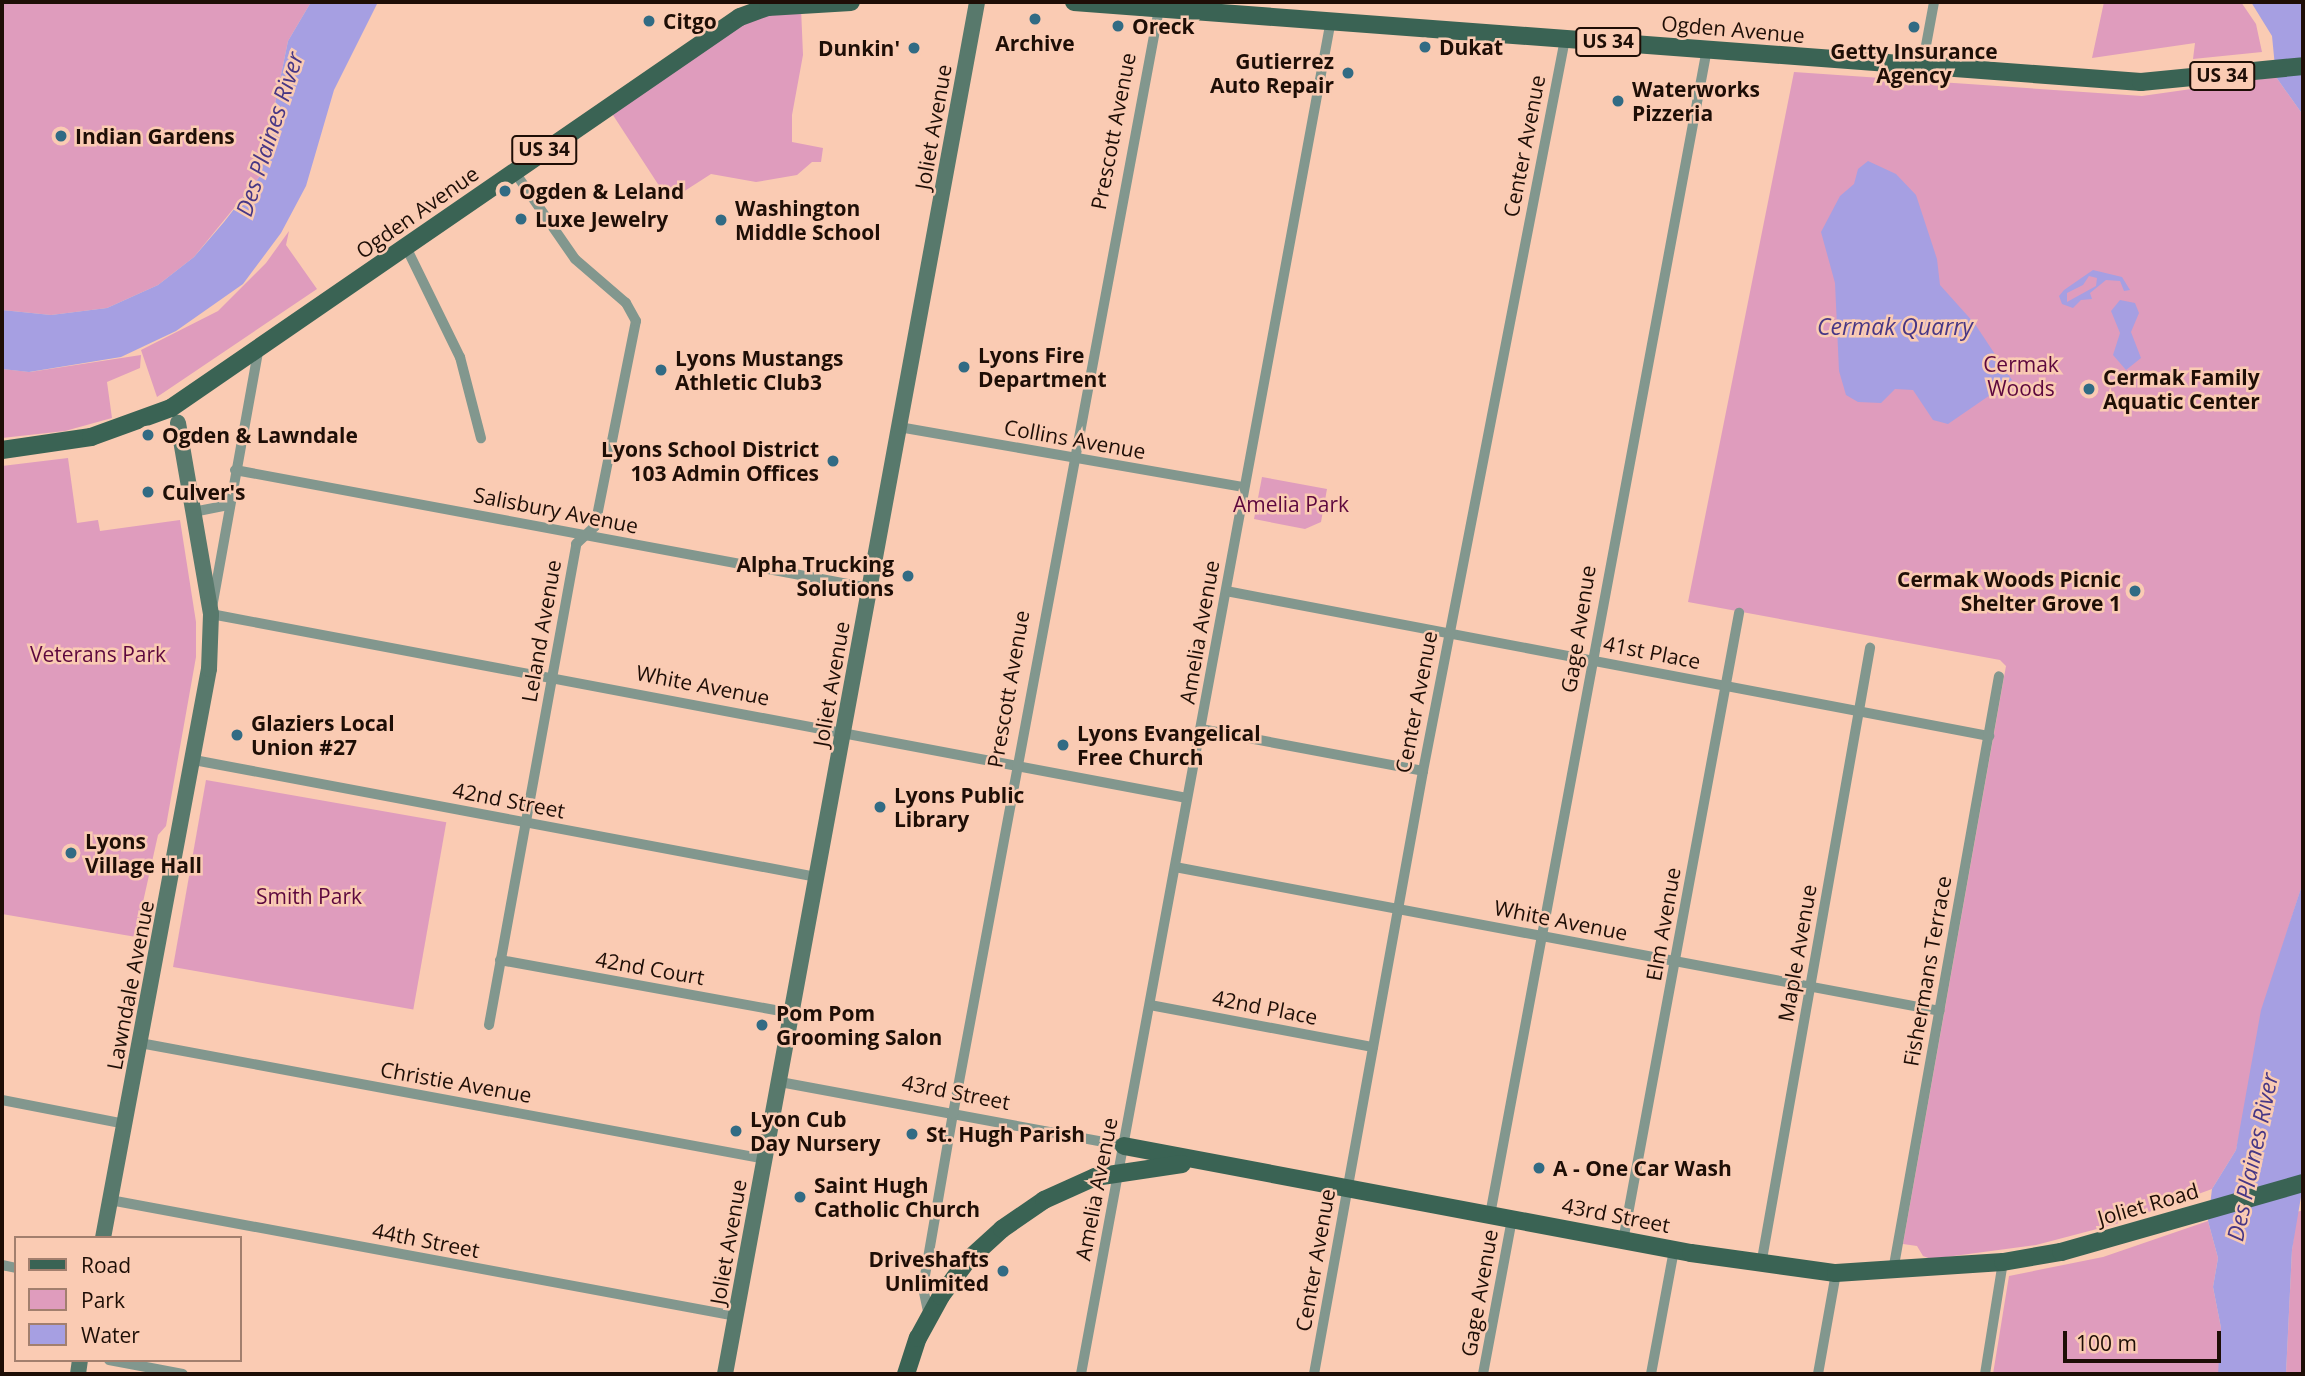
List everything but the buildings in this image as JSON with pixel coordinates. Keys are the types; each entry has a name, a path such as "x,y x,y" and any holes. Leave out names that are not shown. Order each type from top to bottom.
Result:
{"main road":[{"name":"Ogden Avenue","path":"2,450 90,437 175,416 258,352 514,171 752,11 851,2"},
{"name":"Ogden Avenue","path":"1074,2 2141,82 2303,66"},
{"path":"1124,1146 1224,1165"},
{"path":"906,1374 929,1316 968,1261 1002,1228 1044,1200 1119,1170 1174,1163 1224,1165"},
{"name":"43rd Street","path":"1224,1165 1761,1265 1836,1273 2003,1262"},
{"name":"Joliet Road","path":"2003,1262 2061,1252 2303,1183"}],"street":[{"name":"Joliet Avenue","path":"725,1374 977,2"},
{"path":"1922,67 1934,2"},
{"name":"Prescott Avenue","path":"929,1316 923,1287 953,1114 1159,9"},
{"name":"Amelia Avenue","path":"1081,1374 1331,20"},
{"name":"Center Avenue","path":"1314,1374 1423,771 1565,39"},
{"name":"Gage Avenue","path":"1490,1215 1707,50"},
{"name":"Leland Avenue","path":"489,1025 576,544 595,526 635,316 575,260 514,171"},
{"path":"406,247 460,357 481,438"},
{"name":"Lawndale Avenue","path":"103,1236 194,760 209,669 211,614 258,352"},
{"name":"Lawndale Avenue","path":"175,416 211,614"},
{"name":"Collins Avenue","path":"899,426 1244,487"},
{"name":"Salisbury Avenue","path":"235,470 870,588"},
{"path":"193,512 229,505"},
{"name":"41st Place","path":"1226,591 1989,736"},
{"name":"Elm Avenue","path":"1623,1241 1739,613"},
{"name":"White Avenue","path":"211,614 844,731 1187,798"},
{"name":"Maple Avenue","path":"1761,1265 1870,648"},
{"name":"Fishermans Terrace","path":"1893,1271 1999,676"},
{"path":"1201,729 1423,771"},
{"name":"42nd Street","path":"194,760 817,877"},
{"name":"White Avenue","path":"1175,867 1940,1011"},
{"name":"42nd Court","path":"500,960 792,1013"},
{"name":"42nd Place","path":"1150,1004 1373,1047"},
{"name":"Christie Avenue","path":"140,1043 765,1159"},
{"name":"43rd Street","path":"780,1082 1124,1146"},
{"path":"2,1100 125,1124"},
{"name":"44th Street","path":"110,1200 736,1317"},
{"name":"Gage Avenue","path":"1483,1374 1512,1219"},
{"path":"1651,1374 1674,1250"},
{"path":"1985,1374 2003,1262"},
{"path":"1818,1374 1836,1273"},
{"path":"120,1362 183,1374"}],"green space":[{"path":"2,2 311,2 288,41 260,176 194,257 158,285 107,308 51,315 2,310"},
{"path":"2104,2 2241,2 2256,24 2262,52 2193,59 2195,43 2092,58"},
{"path":"801,8 803,55 792,115 792,142 823,148 821,162 812,162 797,175 756,182 711,174 669,201 609,109 742,18"},
{"name":"Cermak Woods","path":"1794,72 2142,96 2276,77 2303,115 2303,882 2283,945 2236,1150 2212,1189 2116,1224 2036,1245 1931,1259 1923,1256 1917,1246 1903,1244 2006,666 2000,660 1688,602"},
{"path":"289,231 286,245 317,289 157,397 141,350 218,311 266,263"},
{"path":"141,355 140,368 107,382 112,418 65,431 2,438 2,369 30,372"},
{"name":"Veterans Park","path":"68,458 77,523 98,520 100,531 180,520 196,622 196,657 166,826 158,835 139,920 142,938 2,914 2,466"},
{"name":"Amelia Park","path":"1262,477 1327,489 1321,522 1305,529 1254,519"},
{"name":"Smith Park","path":"206,780 446,822 413,1009 173,967"},
{"path":"2303,1210 2303,1374 2286,1374 2292,1250 2297,1212"},
{"path":"2208,1221 2218,1258 2213,1287 2221,1328 2221,1363 2283,1374 1993,1374 2009,1276 2103,1257"}],"water":[{"name":"Des Plaines River","path":"311,2 378,2 334,90 306,186 281,233 243,284 176,331 121,357 29,372 2,369 2,310 51,315 107,308 158,285 194,257 224,222 260,176 288,41"},
{"path":"2251,2 2303,2 2303,115 2276,77 2272,36"},
{"name":"Cermak Quarry","path":"1868,161 1896,174 1916,195 1937,259 1940,285 1975,324 2012,380 1948,424 1933,420 1913,390 1895,389 1881,403 1858,402 1846,395 1839,371 1835,283 1821,232 1840,196 1854,184 1858,169"},
{"path":"2093,270 2122,277 2130,290 2124,291 2120,281 2106,280 2090,293 2092,299 2081,300 2073,308 2062,304 2059,296","holes":["2089,276 2097,278 2096,286 2067,302 2067,293 2083,285"]},
{"path":"2120,300 2135,303 2139,313 2131,332 2141,358 2126,370 2113,355 2120,333 2111,311"},
{"name":"Des Plaines River","path":"2303,882 2303,1185 2292,1250 2286,1374 2218,1374 2221,1328 2213,1287 2218,1258 2208,1221 2212,1189 2236,1150 2261,1010"}],"place":[{"name":"Archive","path":"1035,19"},
{"name":"Citgo","path":"649,21"},
{"name":"Oreck","path":"1118,26"},
{"name":"Getty Insurance Agency","path":"1914,27"},
{"name":"Dukat","path":"1425,47"},
{"name":"Dunkin'","path":"914,48"},
{"name":"Gutierrez Auto Repair","path":"1348,73"},
{"name":"Waterworks Pizzeria","path":"1618,101"},
{"name":"Indian Gardens","path":"61,136"},
{"name":"Ogden & Leland","path":"505,191"},
{"name":"Luxe Jewelry","path":"521,219"},
{"name":"Washington Middle School","path":"721,220"},
{"name":"Lyons Fire Department","path":"964,367"},
{"name":"Lyons Mustangs Athletic Club3","path":"661,370"},
{"name":"Cermak Family Aquatic Center","path":"2089,389"},
{"name":"Ogden & Lawndale","path":"148,435"},
{"name":"Lyons School District 103 Admin Offices","path":"833,461"},
{"name":"Culver's","path":"148,492"},
{"name":"Alpha Trucking Solutions","path":"908,576"},
{"name":"Cermak Woods Picnic Shelter Grove 1","path":"2135,591"},
{"name":"Glaziers Local Union #27","path":"237,735"},
{"name":"Lyons Evangelical Free Church","path":"1063,745"},
{"name":"Lyons Public Library","path":"880,807"},
{"name":"Lyons Village Hall","path":"71,853"},
{"name":"Pom Pom Grooming Salon","path":"762,1025"},
{"name":"Lyon Cub Day Nursery","path":"736,1131"},
{"name":"St. Hugh Parish","path":"912,1134"},
{"name":"A - One Car Wash","path":"1539,1168"},
{"name":"Saint Hugh Catholic Church","path":"800,1197"},
{"name":"Driveshafts Unlimited","path":"1003,1271"}]}
